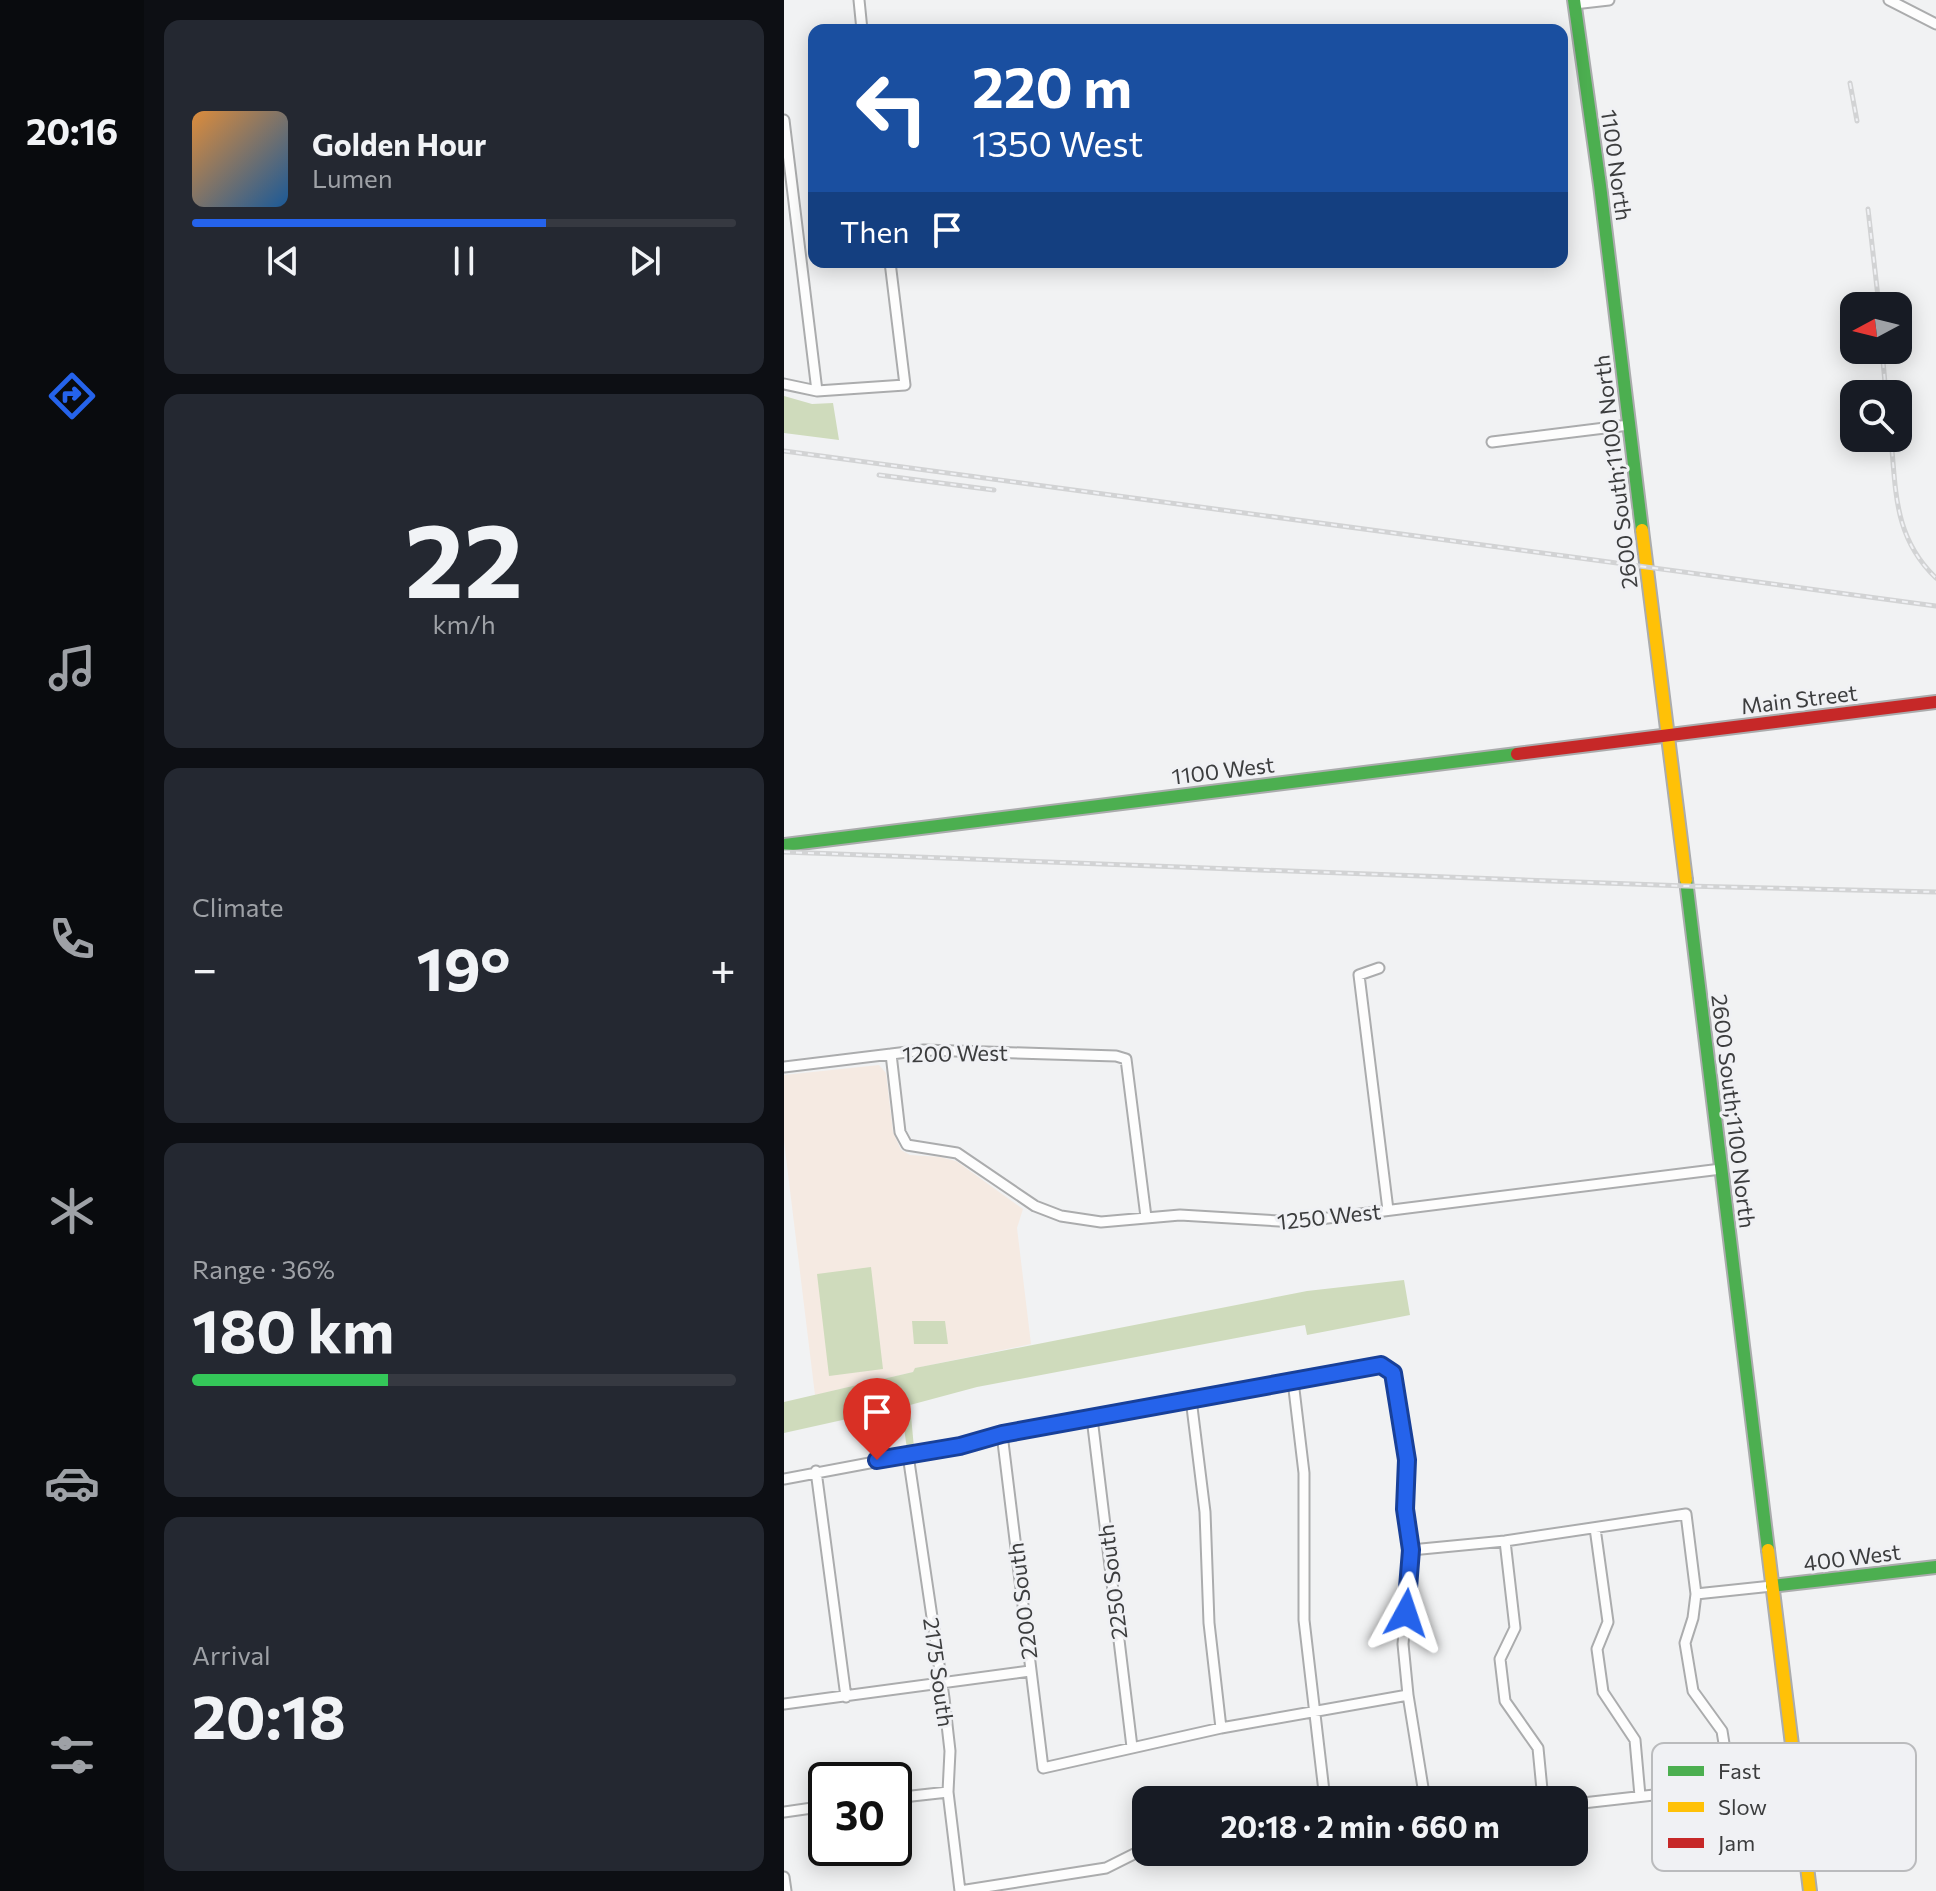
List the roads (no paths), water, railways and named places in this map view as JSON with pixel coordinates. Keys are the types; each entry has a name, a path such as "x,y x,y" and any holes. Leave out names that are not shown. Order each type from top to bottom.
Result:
{"main road":[{"name":"1100 North","path":"1574,2 1618,335"},
{"name":"2600 South;1100 North","path":"1618,335 1792,1743"},
{"name":"Main Street","path":"1667,735 1936,702"},
{"name":"1100 West","path":"784,845 1667,735"},
{"name":"400 West","path":"1772,1586 1936,1567"},
{"name":"2600 South;1100 North","path":"1808,1871 1810,1891"}],"street":[{"path":"859,0 861,24"},
{"path":"1574,2 1609,0"},
{"path":"1889,0 1936,24"},
{"path":"784,120 817,391"},
{"path":"784,384 817,391 905,385 891,268"},
{"path":"1492,442 1629,425"},
{"path":"1379,968 1359,975 1388,1210"},
{"name":"1200 West","path":"784,1067 936,1050 1116,1056 1126,1059 1146,1217"},
{"name":"1250 West","path":"891,1054 901,1136 907,1145 943,1149 964,1156 1021,1198 1061,1216 1101,1222 1180,1215 1296,1222 1721,1169"},
{"path":"784,1479 960,1446 1002,1434 1381,1365 1393,1373 1407,1460 1405,1509 1411,1550 1403,1644 1422,1786"},
{"path":"1293,1381 1304,1473 1304,1620 1323,1786"},
{"path":"1191,1399 1205,1512 1209,1623 1221,1728"},
{"name":"2250 South","path":"1092,1418 1132,1747"},
{"name":"2200 South","path":"1002,1434 1043,1768 1132,1747"},
{"name":"2175 South","path":"908,1455 950,1751 948,1792 960,1891"},
{"path":"816,1471 846,1697"},
{"path":"1411,1550 1505,1541 1686,1514 1696,1594 1685,1643 1693,1691 1722,1731 1724,1743"},
{"path":"1595,1528 1608,1622 1597,1649 1603,1692 1635,1740 1640,1796"},
{"path":"1505,1541 1515,1628 1500,1659 1505,1701 1538,1748 1542,1786"},
{"path":"1696,1594 1772,1586"},
{"path":"784,1704 1030,1671"},
{"path":"1132,1747 1313,1710 1408,1695"},
{"path":"912,1796 948,1792"},
{"path":"1588,1802 1652,1795"},
{"path":"784,1812 808,1809"},
{"path":"960,1891 1106,1868 1132,1855"},
{"path":"784,1877 786,1891"}],"railway":[{"path":"1850,83 1857,121"},
{"path":"1868,209 1877,292"},
{"path":"1883,364 1885,380"},
{"path":"784,451 1936,606"},
{"path":"1892,452 1896,495 1905,530 1922,563 1936,578"},
{"path":"879,475 994,490"},
{"path":"784,852 1686,886 1936,892"}]}
